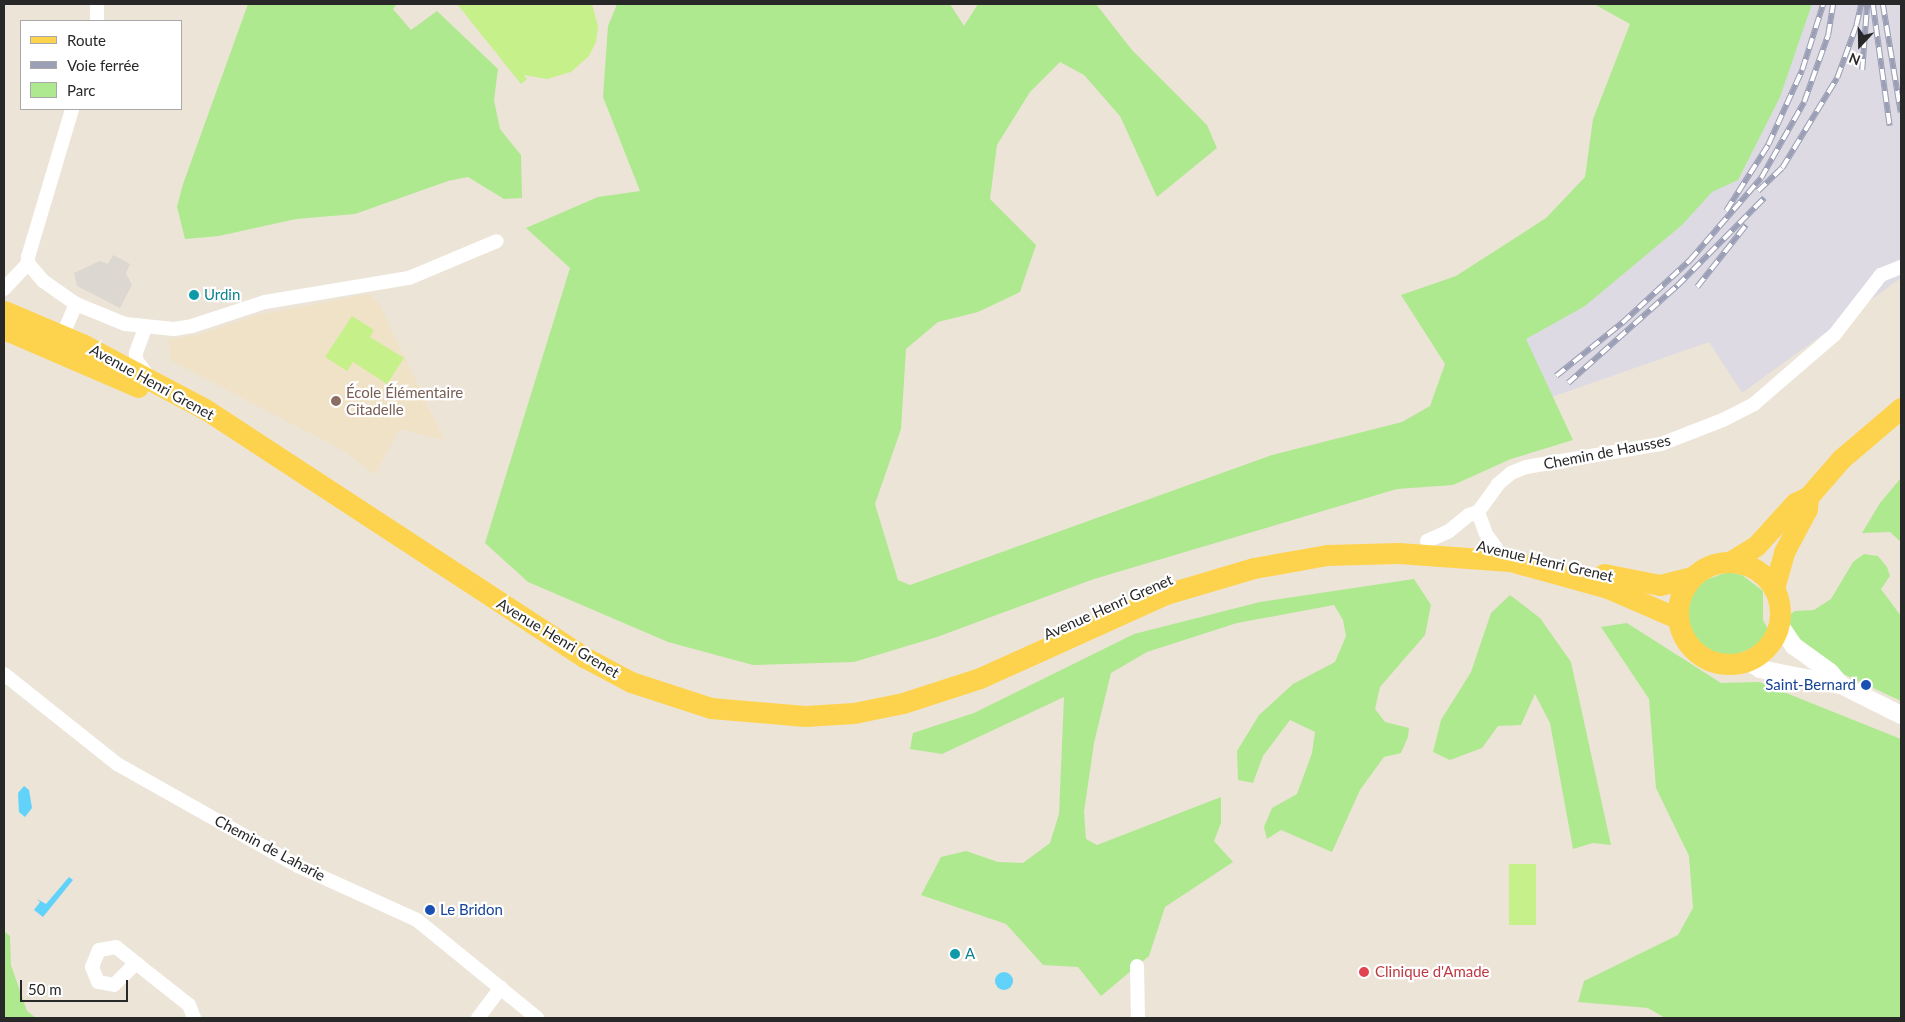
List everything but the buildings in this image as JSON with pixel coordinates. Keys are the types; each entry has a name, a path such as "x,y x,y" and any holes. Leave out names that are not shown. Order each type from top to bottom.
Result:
{"main road":[{"name":"Avenue Henri Grenet","path":"4,312 59,343 239,433"},
{"name":"Avenue Henri Grenet","path":"4,328 59,343 149,377 239,433 586,658 631,682 711,708 805,716 854,713 903,703 980,678 1166,594 1254,568 1326,555 1406,553 1510,561 1608,588 1677,618"},
{"path":"1730,562 1756,546 1795,502 1808,497 1840,459 1901,408"},
{"path":"1774,588 1786,547 1807,509 1808,497"},
{"name":"Avenue Henri Grenet","path":"948,688 971,672 1150,585 1198,569 1276,548 1361,540 1427,541 1496,548 1636,582 1660,585 1692,577"},
{"path":"1730,562 1755,570 1774,588 1780,606 1779,624 1768,647 1748,661 1732,665 1702,657 1690,647 1677,618 1680,596 1692,577 1716,563 1730,562"}],"street":[{"path":"97,4 97,20"},
{"path":"4,289 28,263 72,110"},
{"path":"28,263 43,281 76,304 125,324 144,328 192,326 265,302 409,278 497,241"},
{"name":"Chemin de Hausses","path":"1427,541 1478,512 1498,484 1511,472 1660,444 1723,420 1754,404 1835,334 1881,275 1901,267"},
{"path":"59,343 76,304"},
{"path":"144,328 136,360 149,377"},
{"path":"1478,512 1486,534 1496,548"},
{"path":"1779,624 1794,646 1830,672 1841,685"},
{"path":"1748,661 1760,669 1841,685 1901,715"},
{"name":"Chemin de Laharie","path":"4,674 117,764 298,866 417,920 537,1018"},
{"path":"136,963 189,1005 194,1018"},
{"path":"1137,966 1138,1018"},
{"path":"478,1018 501,988"}],"shaded area":[{"path":"1789,4 1901,4 1901,278 1742,393 1709,342 1549,398 1499,330"},
{"path":"113,255 130,264 126,273 132,285 120,308 77,286 74,273 100,261 108,264"},
{"name":"École Élémentaire Citadelle","path":"369,294 379,303 444,440 399,429 375,475 344,451 170,360 169,339 198,335 258,315"}],"green space":[{"path":"248,4 397,4 393,9 411,30 437,11 498,69 494,100 500,129 521,155 522,198 504,199 468,177 448,181 355,214 296,219 219,236 185,239 177,207 183,184"},
{"path":"457,4 592,4 598,26 596,42 589,56 571,72 547,79 524,75 527,79 521,84"},
{"path":"617,4 950,4 964,26 978,4 1096,4 1132,50 1207,125 1217,148 1157,197 1120,116 1084,75 1060,62 1030,92 997,145 990,199 1036,245 1020,292 978,312 938,322 906,349 901,429 875,504 898,580 910,585 1272,455 1402,422 1430,406 1445,364 1401,295 1456,276 1546,218 1585,177 1593,119 1630,24 1594,4 1812,4 1780,97 1738,180 1712,192 1682,225 1585,306 1526,339 1573,440 1511,459 1453,485 1397,489 1094,579 937,637 854,662 753,665 668,642 528,582 485,543 570,268 526,228 598,197 640,191 603,97 608,26"},
{"path":"352,316 374,330 370,337 404,358 387,384 353,362 347,371 325,357"},
{"path":"1901,478 1901,542 1890,532 1862,533 1880,503"},
{"path":"1864,554 1878,556 1887,567 1890,576 1881,589 1901,616 1901,701 1839,672 1801,646 1788,624 1789,615 1795,611 1814,610 1831,599 1853,562"},
{"path":"1728,572 1742,575 1763,591 1763,620 1768,629 1759,644 1735,656 1709,651 1697,643 1686,617 1693,591 1703,581"},
{"path":"1414,579 1431,605 1425,635 1380,687 1375,709 1385,722 1409,728 1408,737 1401,753 1384,757 1360,790 1332,852 1281,830 1267,839 1264,827 1272,808 1297,794 1312,753 1315,732 1290,720 1263,756 1253,783 1238,780 1237,751 1259,715 1293,684 1335,662 1346,636 1343,620 1334,605 1237,623 1147,652 1111,673 1094,743 1084,812 1086,839 1097,845 1221,797 1221,823 1214,841 1233,862 1165,907 1149,956 1101,996 1078,967 1043,965 1006,924 921,895 941,857 966,851 998,862 1023,863 1050,843 1059,814 1064,697 942,754 910,749 913,733 974,713 1134,634 1260,602"},
{"path":"1510,595 1540,618 1571,662 1611,845 1593,843 1573,849 1550,723 1535,694 1521,725 1498,726 1482,748 1450,760 1433,752 1441,720 1471,672 1491,613"},
{"path":"1627,623 1721,683 1759,682 1901,739 1901,1018 1665,1018 1648,1008 1578,1002 1584,981 1678,935 1693,908 1689,856 1656,788 1649,699 1601,627"},
{"path":"1509,864 1536,864 1536,925 1509,925"},
{"path":"4,931 10,936 11,965 27,1011 36,1018 4,1018"}],"water":[{"path":"24,786 29,790 32,808 25,817 19,812 18,793"},
{"path":"69,877 73,880 43,917 34,910 40,902 37,899 46,904"},
{"path":"1004,972 1010,975 1013,981 1010,987 1004,990 998,987 995,981 998,975"}],"railway":[{"path":"1726,211 1768,145 1802,70 1823,4"},
{"path":"1556,376 1622,323 1690,260 1761,178 1804,102 1828,35 1833,4"},
{"path":"1758,191 1782,168 1837,78 1856,26 1861,4"},
{"path":"1862,70 1867,4"},
{"path":"1873,4 1890,126"},
{"path":"1883,4 1901,113"},
{"path":"1568,383 1677,286 1764,198"},
{"path":"1697,287 1746,225"}],"place":[{"name":"Urdin","path":"194,295"},
{"name":"École Élémentaire Citadelle","path":"336,401"},
{"name":"Saint-Bernard","path":"1866,685"},
{"name":"Le Bridon","path":"430,910"},
{"name":"A","path":"955,954"},
{"name":"Clinique d'Amade","path":"1364,972"}]}
